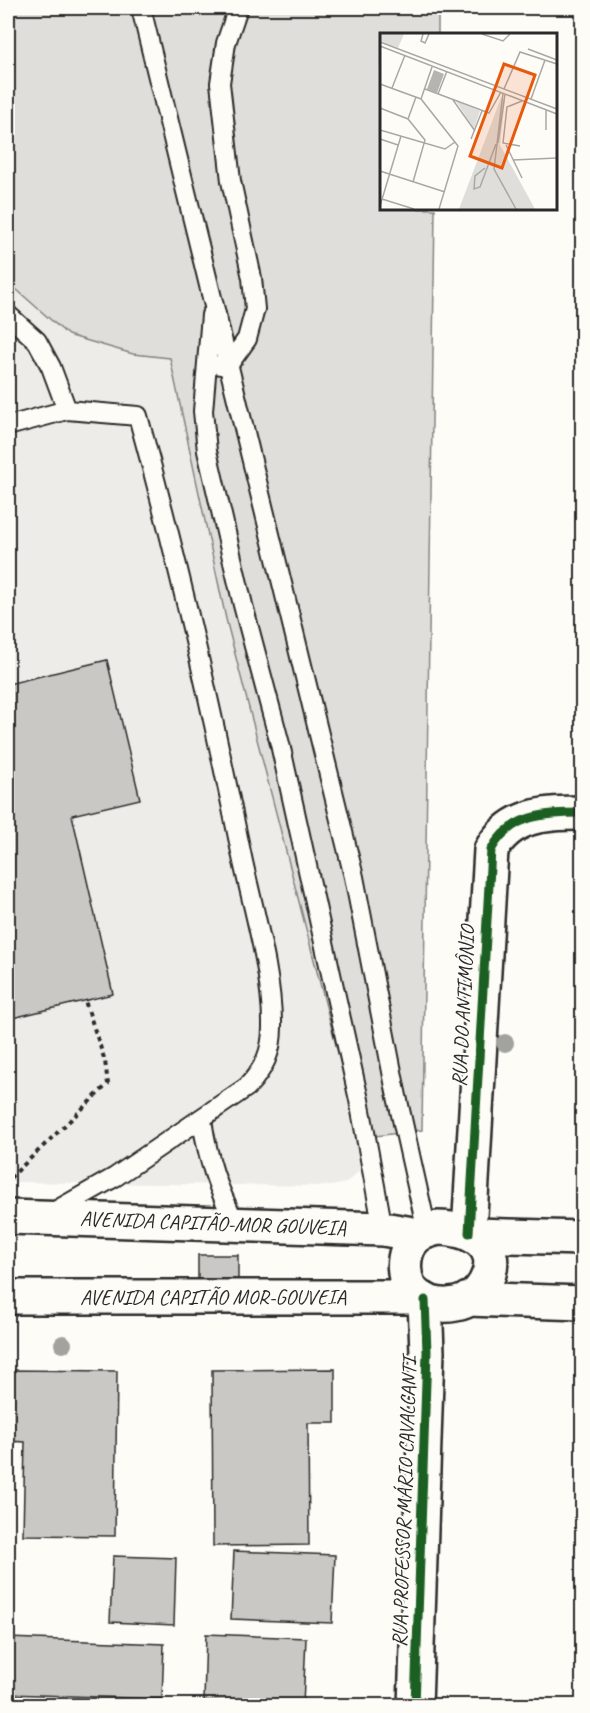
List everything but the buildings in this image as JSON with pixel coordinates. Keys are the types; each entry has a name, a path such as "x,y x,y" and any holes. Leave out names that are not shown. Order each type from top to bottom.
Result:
{"main road":[{"name":"RUA DO ANTIMÔNIO","path":"473,1234 488,863 494,844 509,828 524,819 546,813 582,813"},
{"name":"AVENIDA CAPITÃO-MOR GOUVEIA","path":"8,1217 423,1233"},
{"path":"582,1238 473,1234 456,1228 423,1233 405,1254 404,1271 410,1286 422,1299 447,1306 463,1302 582,1303"},
{"path":"463,1302 484,1285 490,1263 485,1245 473,1234"},
{"name":"AVENIDA CAPITÃO MOR-GOUVEIA","path":"8,1297 422,1299"},
{"name":"RUA PROFESSOR MÁRIO CAVALCANTI","path":"415,1706 427,1352 422,1299"},
{"name":"RUA PROFESSOR MÁRIO CAVALCANTI","path":"427,1352 463,1302"}],"lane":[{"path":"141,8 354,877 423,1233"},
{"path":"206,368 229,364 247,339 255,309 252,278 231,181 220,83 226,43 238,8"},
{"path":"212,304 203,411 207,452 243,605 280,744 359,1100 383,1230"},
{"path":"8,315 37,341 51,367 67,410"},
{"path":"8,426 67,410 138,416 158,490 226,780 270,993 272,1027 269,1052 264,1068 247,1088 115,1177 44,1217"},
{"path":"202,1120 208,1159 218,1191 236,1224"}],"path":[{"path":"8,1181 108,1084 105,1061 85,1000"}],"shaded area":[{"path":"8,8 438,8 438,33 380,33 380,210 435,210 422,1130 360,1138 226,619 170,358 133,354 68,335 8,282"},
{"path":"8,282 68,335 133,354 170,358 226,619 360,1138 363,1156 359,1171 346,1183 332,1186 8,1182"}],"cycle path":[{"path":"469,1233 491,850 499,838 519,822 542,815 582,813"},
{"path":"415,1706 427,1352 425,1300"}]}
